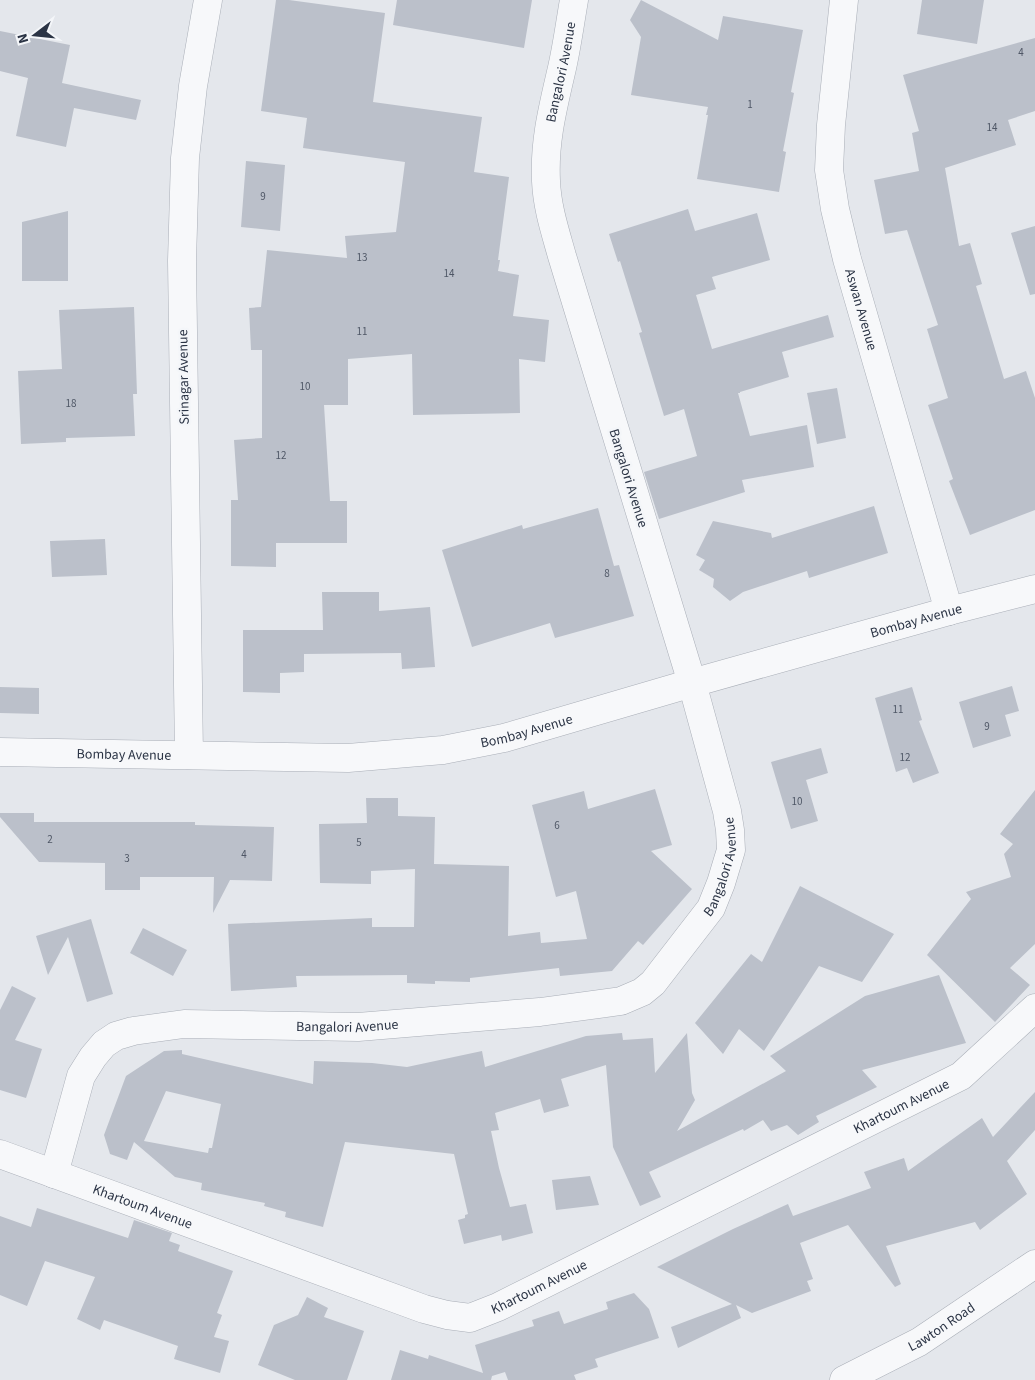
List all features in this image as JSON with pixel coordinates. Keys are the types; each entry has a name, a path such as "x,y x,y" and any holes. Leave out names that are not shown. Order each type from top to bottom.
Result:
{"street":[{"name":"Srinagar Avenue","path":"189,755 182,261 185,158 193,86 208,0"},
{"name":"Bangalori Avenue","path":"54,1174 81,1076 104,1044 116,1036 133,1031 184,1024 358,1027 540,1012 621,1002 642,992 654,983 711,908 721,883 730,850 730,830 727,811 692,683 549,210 546,182 546,144 574,0"},
{"name":"Aswan Avenue","path":"844,0 831,125 829,170 835,209 847,260 949,611"},
{"name":"Bombay Avenue","path":"0,752 348,758 443,750 504,738 692,683 949,611 1035,589"},
{"name":"Khartoum Avenue","path":"0,1154 424,1308 447,1315 470,1318 498,1307 961,1076 1035,1008"},
{"name":"Lawton Road","path":"844,1380 919,1342 1035,1264"}],"building":[{"path":"276,0 289,0 385,13 373,102 482,117 474,172 509,177 498,271 519,275 513,316 549,320 545,362 519,359 520,413 413,415 412,354 348,359 348,405 324,405 330,501 347,501 347,543 276,543 276,567 231,566 231,500 238,500 234,440 262,438 262,350 251,350 249,308 261,307 267,250 347,258 345,236 396,232 405,162 303,148 307,118 261,111"},
{"path":"397,0 532,0 524,48 393,25"},
{"path":"641,0 718,40 723,16 803,30 791,92 794,93 783,151 786,152 779,192 697,179 708,107 631,95 641,37 630,20"},
{"path":"922,0 984,0 977,44 917,34"},
{"path":"0,31 70,45 62,83 141,100 136,120 74,108 66,147 16,136 28,78 0,71"},
{"path":"1035,38 1035,111 1008,120 1016,145 945,168 959,246 970,243 982,284 976,286 1004,379 1026,371 1035,398 1035,510 970,535 949,481 953,479 928,405 948,398 927,329 938,325 907,230 885,234 874,180 919,171 912,133 919,131 903,75"},
{"path":"246,161 285,165 280,231 241,227"},
{"path":"688,209 695,231 757,213 770,260 712,277 716,289 696,295 712,349 828,315 834,337 782,352 789,377 738,393 750,436 807,425 814,467 742,480 745,492 659,519 644,472 697,456 684,409 664,416 639,333 642,332 620,261 618,262 609,234"},
{"path":"68,211 68,281 22,281 22,222"},
{"path":"1035,226 1035,294 1030,295 1011,233"},
{"path":"134,307 137,394 133,394 135,436 66,438 66,442 21,444 18,371 62,369 59,310"},
{"path":"837,388 846,438 817,444 807,393"},
{"path":"874,506 888,553 809,578 807,571 743,592 730,601 713,587 714,579 699,570 705,560 696,555 713,521 771,533 772,538"},
{"path":"598,508 614,566 619,565 634,616 555,638 550,623 472,647 442,550 522,525 523,529"},
{"path":"105,539 107,575 52,577 50,541"},
{"path":"322,592 379,592 379,611 430,607 435,667 402,669 401,653 304,654 304,672 280,673 280,693 243,692 243,630 323,630"},
{"path":"1012,686 1019,711 1005,715 1011,736 973,748 959,702"},
{"path":"0,687 39,688 39,714 0,713"},
{"path":"912,687 922,720 919,721 939,773 913,783 907,768 896,772 875,698"},
{"path":"821,748 828,773 806,780 818,821 791,829 771,762"},
{"path":"655,789 672,845 651,851 692,889 643,945 638,941 612,971 560,976 559,968 470,978 470,982 435,981 435,984 407,983 407,975 296,976 297,987 231,991 228,924 372,918 372,927 414,927 415,869 371,871 371,884 320,883 319,824 367,823 366,798 398,798 398,816 435,817 434,864 509,866 508,936 540,932 541,943 587,939 576,891 556,897 532,805 584,791 588,809"},
{"path":"1035,790 1035,944 1010,968 1030,985 995,1022 927,955 971,899 966,892 1011,877 1004,854 1013,844 1000,834"},
{"path":"0,813 34,813 34,822 195,822 195,825 274,827 272,881 230,880 213,913 214,877 140,877 140,890 105,890 105,863 39,862 0,817"},
{"path":"800,886 894,934 862,982 819,966 764,1051 739,1029 723,1054 695,1023 751,954 762,962"},
{"path":"91,919 113,994 87,1002 68,937 48,975 36,936"},
{"path":"143,928 187,950 173,976 130,953"},
{"path":"939,975 966,1043 862,1070 877,1087 816,1116 819,1122 798,1135 787,1125 771,1131 763,1120 744,1131 743,1129 649,1172 661,1197 640,1206 613,1147 606,1065 561,1079 569,1106 544,1113 540,1099 495,1113 499,1130 491,1131 510,1207 526,1204 533,1233 502,1241 501,1235 464,1244 458,1220 465,1218 465,1215 468,1214 454,1154 345,1142 323,1227 285,1217 286,1212 264,1206 265,1203 201,1190 202,1183 175,1177 134,1142 127,1160 110,1154 104,1135 126,1076 164,1051 182,1050 182,1054 313,1084 314,1061 372,1063 407,1067 482,1051 485,1067 586,1036 622,1033 623,1040 653,1038 655,1073 687,1033 692,1093 695,1100 677,1131 786,1071 770,1056 865,996","holes":["166,1091 221,1104 212,1148 209,1148 208,1153 144,1141"]},
{"path":"12,986 36,998 15,1040 42,1049 26,1098 0,1090 0,1010"},
{"path":"1035,1092 1035,1130 1007,1161 1027,1194 980,1230 975,1222 886,1246 901,1284 895,1287 848,1225 800,1243 813,1279 807,1281 811,1291 752,1313 736,1305 741,1318 678,1348 671,1327 732,1304 657,1267 788,1204 793,1216 871,1188 864,1172 904,1158 908,1171 982,1118 993,1137"},
{"path":"590,1176 599,1205 556,1210 552,1180"},
{"path":"37,1208 128,1238 134,1220 172,1233 169,1241 180,1245 178,1251 233,1271 217,1313 222,1315 214,1337 229,1341 220,1373 174,1359 178,1346 104,1320 100,1330 77,1319 95,1277 45,1261 27,1306 0,1295 0,1216 31,1227"},
{"path":"634,1293 649,1309 659,1338 595,1359 598,1367 574,1375 576,1380 508,1380 505,1372 492,1376 491,1380 391,1380 400,1350 428,1359 429,1355 483,1373 475,1345 534,1326 532,1320 559,1311 564,1324 608,1309 606,1302"},
{"path":"307,1297 328,1308 324,1317 364,1331 347,1380 295,1380 258,1365 274,1325 298,1315"}]}
